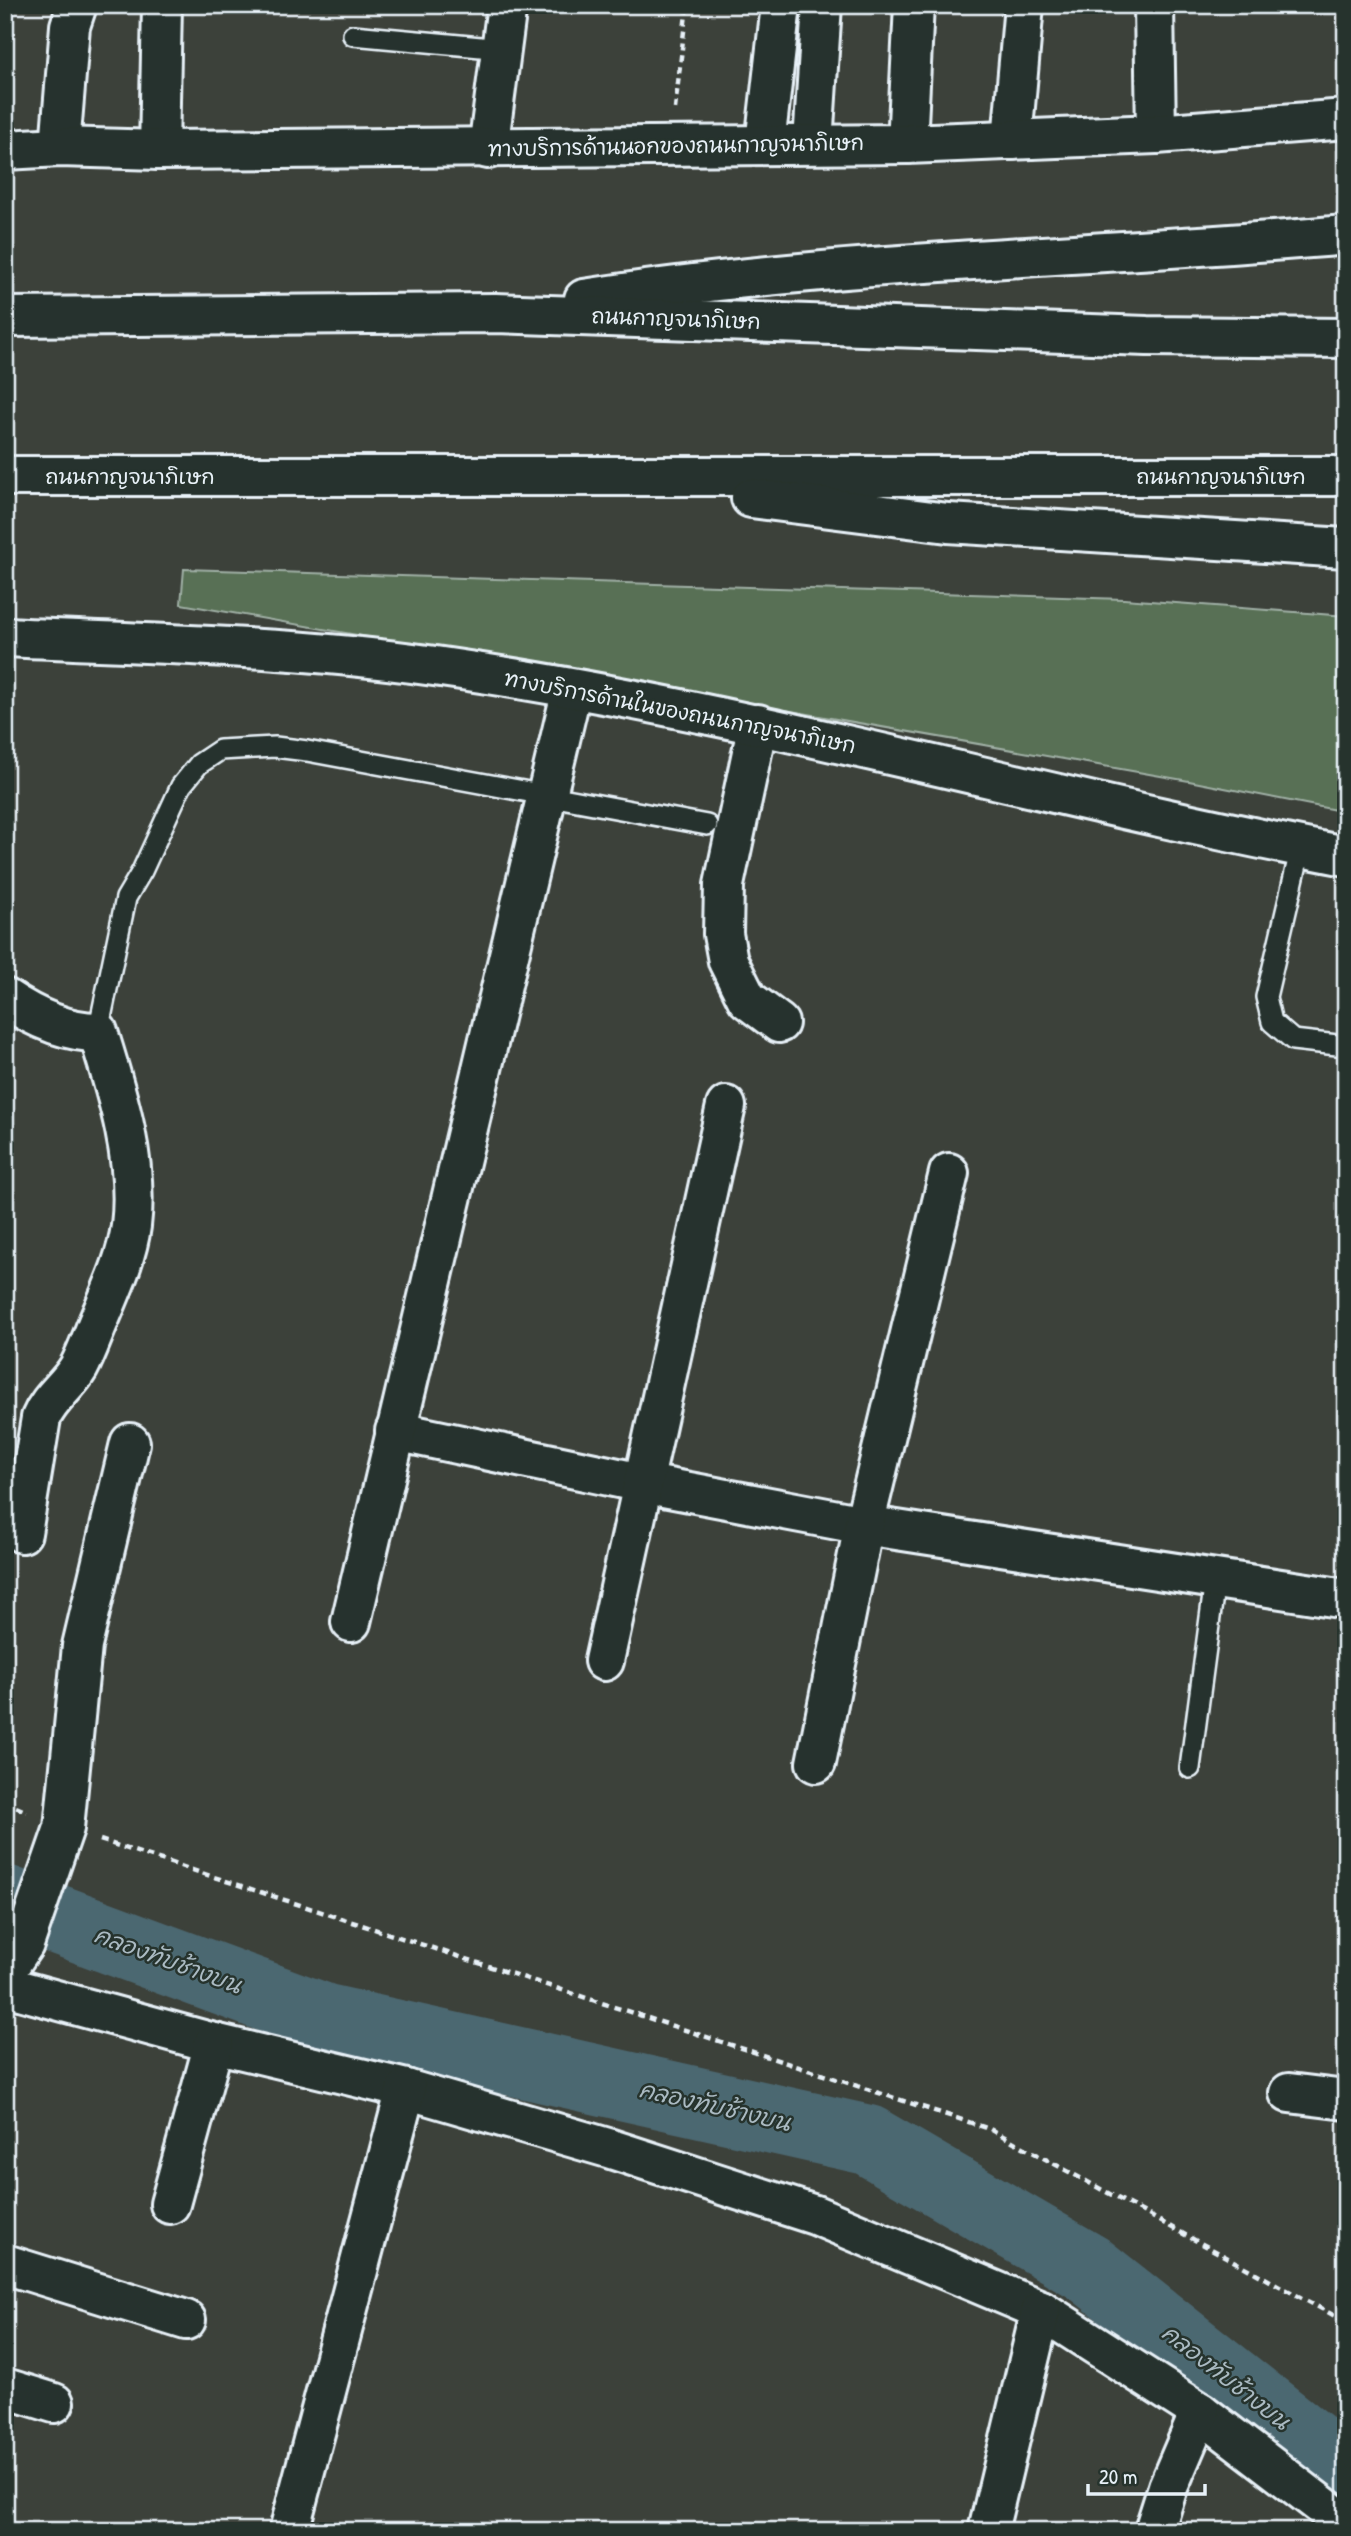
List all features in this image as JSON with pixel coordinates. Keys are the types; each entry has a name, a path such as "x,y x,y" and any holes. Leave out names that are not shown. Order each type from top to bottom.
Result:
{"main road":[{"path":"60,147 70,26 77,5"},
{"path":"159,150 162,5"},
{"path":"488,149 507,5"},
{"path":"765,144 781,5"},
{"path":"813,144 822,5"},
{"path":"907,144 914,5"},
{"path":"1012,140 1024,5"},
{"path":"1154,5 1156,134"},
{"name":"ทางบริการด้านนอกของถนนกาญจนาภิเษก","path":"5,150 60,147 159,150 488,149 907,144 1156,134 1346,119"},
{"path":"495,313 642,290 779,276 1346,235"},
{"name":"ถนนกาญจนาภิเษก","path":"5,317 495,313 1147,336 1346,338"},
{"name":"ถนนกาญจนาภิเษก","path":"5,476 1346,476"},
{"path":"596,478 948,523 1346,548"},
{"name":"ทางบริการด้านในของถนนกาญจนาภิเษก","path":"5,637 368,656 572,689 758,724 1346,856"},
{"path":"351,1622 572,689"},
{"path":"758,724 724,885 723,934 728,961 747,999 779,1023"},
{"path":"5,998 29,1015 76,1031 98,1032 129,1155 131,1227 113,1286 78,1368 44,1409 22,1533"},
{"path":"604,1661 726,1106"},
{"path":"816,1763 864,1525 948,1173"},
{"path":"395,1431 642,1483 864,1525 1346,1600"},
{"path":"15,1958 63,1833 82,1646 130,1443"},
{"path":"5,1986 214,2043 406,2090 608,2148 815,2215 1041,2311 1200,2412 1346,2524"},
{"path":"170,2204 214,2043"},
{"path":"289,2531 406,2090"},
{"path":"1289,2093 1346,2099"},
{"path":"5,2264 186,2320"},
{"path":"988,2531 1041,2311"},
{"path":"5,2388 54,2403"},
{"path":"1154,2531 1168,2487 1200,2412"}],"lane":[{"path":"353,35 502,49"},
{"path":"98,1032 126,898 142,871 180,786 199,764 220,750 275,747 307,751 707,825"},
{"path":"1301,847 1266,997 1272,1022 1293,1040 1346,1046"},
{"path":"1190,1768 1215,1580"}],"path":[{"path":"671,145 687,5"},
{"path":"5,1802 63,1833 990,2129 1346,2322"}],"green space":[{"path":"184,569 1124,599 1346,616 1346,812 1189,781 181,604"}],"waterway":[{"name":"คลองทับช้างบน","path":"5,1900 326,2019 868,2140 1088,2268 1346,2472"}]}
